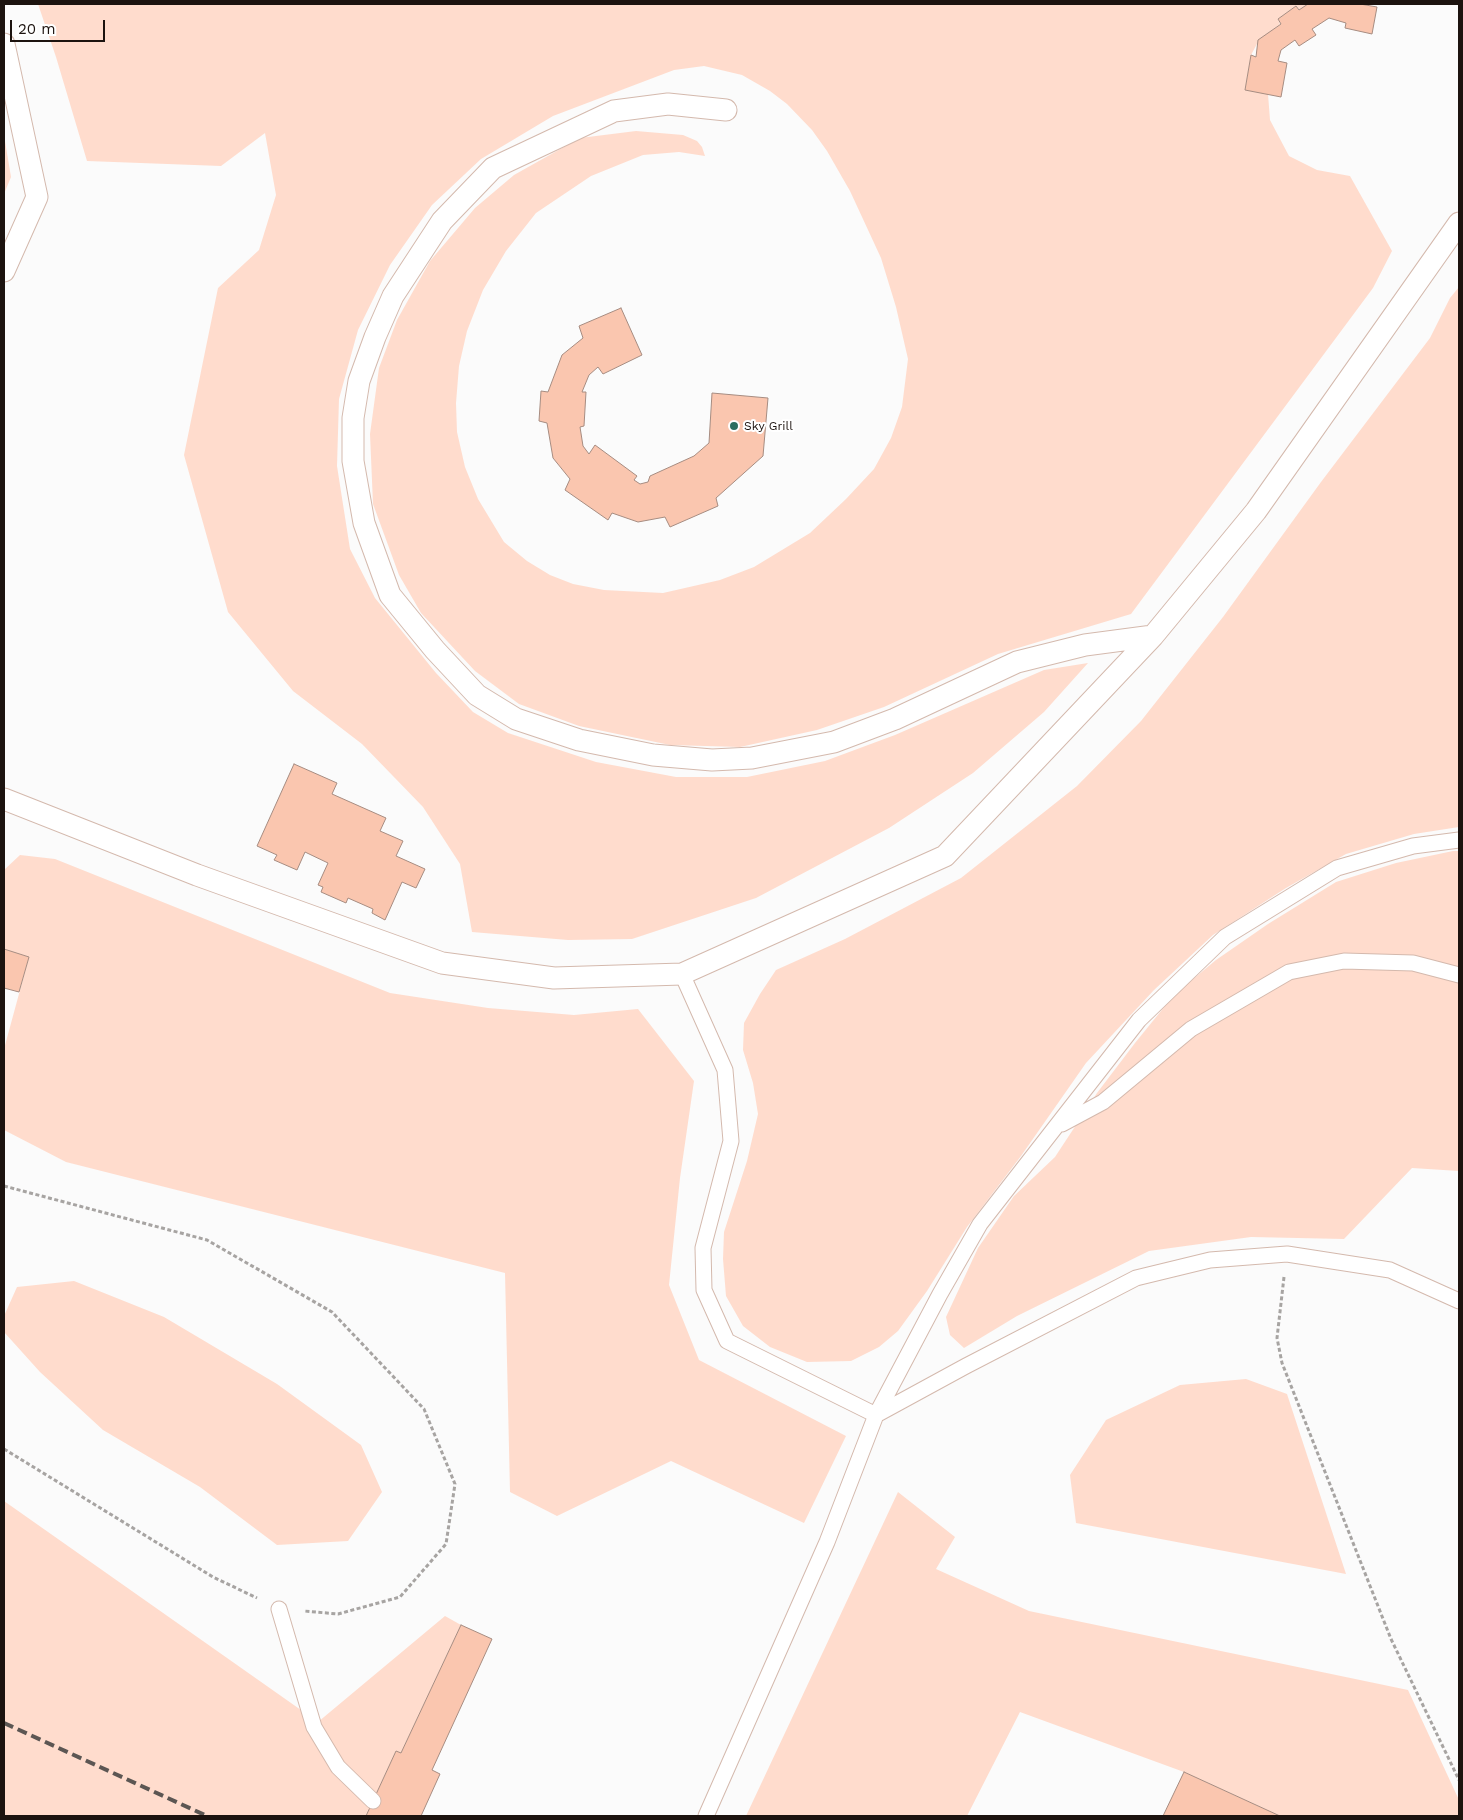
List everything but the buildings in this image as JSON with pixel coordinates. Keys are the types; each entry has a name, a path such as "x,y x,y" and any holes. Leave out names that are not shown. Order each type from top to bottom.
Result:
{"street":[{"path":"4,44 37,197 4,271"},
{"path":"726,110 668,104 614,111 493,168 442,221 393,296 359,380 353,418 353,461 364,523 390,595 435,650 478,695 516,719 579,740 652,755 712,760 752,758 834,742 895,720 1017,662 1085,645 1153,636"},
{"path":"4,799 197,875 442,963 554,978 682,974 945,856 1153,636 1256,511 1459,223"}],"lane":[{"path":"706,1816 827,1542 876,1415 940,1294 980,1224 1139,1020 1225,937 1337,868 1413,846 1459,840"},
{"path":"1057,1127 1103,1102 1191,1029 1289,972 1344,961 1413,963 1459,976"},
{"path":"682,974 725,1070 732,1140 703,1248 704,1290 727,1341 876,1415"},
{"path":"876,1415 1136,1278 1210,1260 1287,1254 1390,1270 1459,1301"},
{"path":"279,1609 314,1727 338,1767 374,1801"}],"path":[{"path":"4,1186 207,1240 332,1312 424,1409 455,1484 446,1544 400,1597 338,1614 279,1609 213,1577 4,1449"},
{"path":"1287,1254 1276,1338 1282,1363 1391,1639 1459,1780"}],"shaded area":[{"path":"38,4 1308,4 1299,10 1296,6 1278,19 1280,24 1258,42 1251,55 1245,90 1268,94 1270,120 1289,156 1317,170 1350,176 1392,251 1373,288 1131,614 998,654 884,707 817,730 740,747 670,745 579,726 519,704 475,671 421,613 399,575 373,504 370,434 379,368 397,320 430,261 475,208 514,175 580,138 636,131 683,135 697,141 702,147 705,156 679,152 643,155 591,176 536,213 506,251 483,290 467,331 459,366 456,403 457,432 465,467 478,499 504,542 527,561 550,575 573,584 604,590 663,593 720,580 754,567 810,533 874,469 891,438 902,407 908,359 896,307 881,258 850,191 827,151 812,130 787,104 770,91 742,75 704,66 674,70 553,116 481,159 432,205 390,265 358,330 339,399 337,466 350,549 375,598 436,673 473,712 508,733 596,762 676,777 747,777 825,761 895,735 1044,670 1088,663 1044,712 973,773 889,828 756,898 632,939 568,940 472,932 460,864 423,807 362,744 293,691 228,612 184,455 218,288 259,250 276,195 265,133 221,166 87,161"},
{"path":"4,135 11,177 4,194"},
{"path":"1459,287 1459,827 1414,834 1346,854 1286,888 1213,935 1154,990 1086,1063 1021,1156 967,1227 927,1291 898,1331 879,1347 851,1361 807,1362 770,1347 743,1326 726,1296 723,1259 724,1232 747,1161 758,1114 753,1083 743,1050 744,1023 760,994 776,970 845,939 961,878 1077,786 1141,721 1223,617 1321,482 1430,338 1450,298"},
{"path":"1459,851 1459,1171 1412,1168 1344,1239 1251,1237 1149,1251 1017,1316 964,1348 950,1335 946,1317 978,1248 1014,1196 1055,1157 1097,1093 1174,995 1216,960 1268,924 1336,882 1396,863"},
{"path":"20,855 55,859 390,993 488,1008 574,1015 638,1009 694,1081 680,1178 669,1285 699,1360 846,1436 804,1523 671,1461 557,1516 510,1492 505,1273 66,1162 4,1130 4,1049 29,957 4,949 4,870"},
{"path":"74,1281 164,1317 277,1384 361,1445 382,1492 348,1541 277,1545 200,1487 103,1430 40,1372 4,1332 4,1316 17,1287"},
{"path":"1246,1379 1287,1394 1346,1574 1076,1523 1070,1475 1106,1420 1180,1385"},
{"path":"898,1492 955,1537 936,1569 1029,1611 1408,1690 1459,1800 1459,1816 1280,1816 1184,1772 1020,1712 967,1816 746,1816"},
{"path":"4,1501 318,1722 445,1616 461,1625 401,1753 396,1751 366,1816 4,1816"}],"railway":[{"path":"4,1723 207,1816"}],"place":[{"name":"Sky Grill","path":"734,426"}]}
